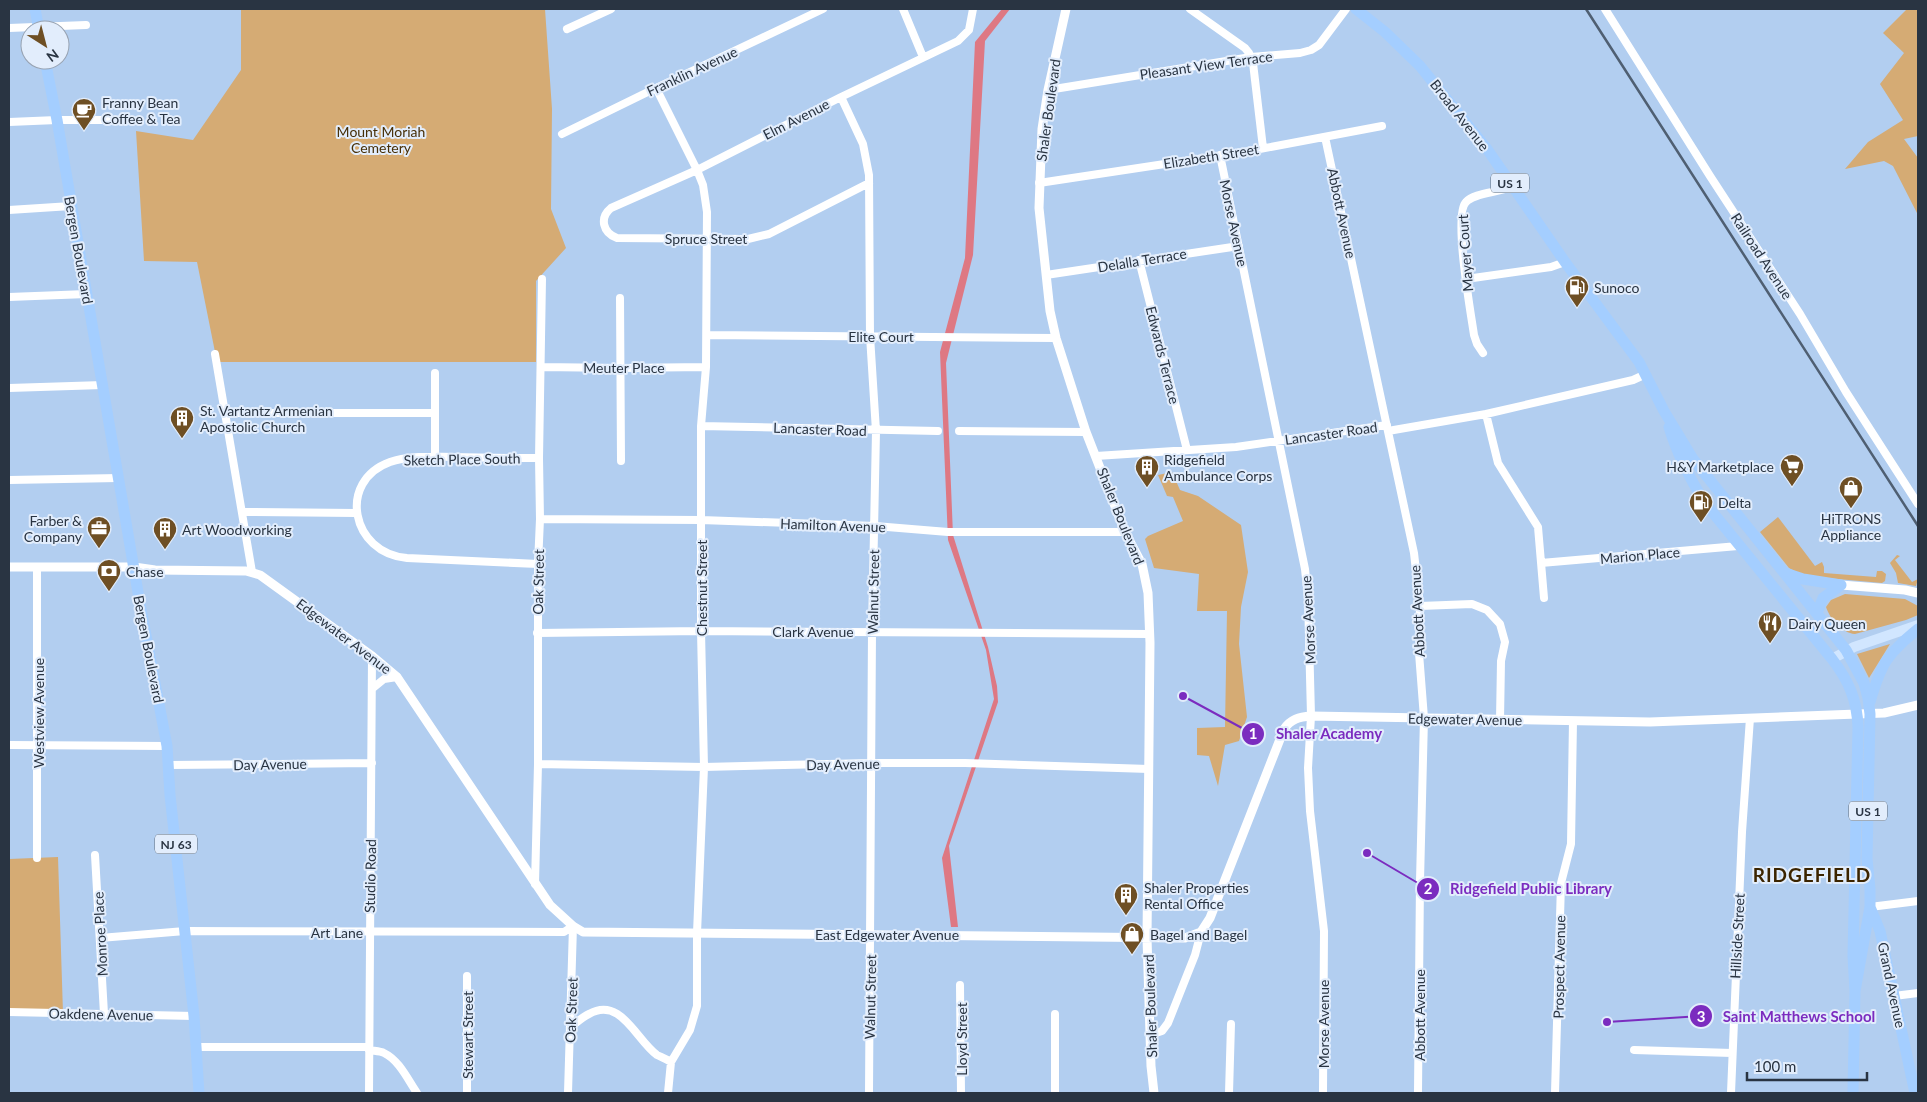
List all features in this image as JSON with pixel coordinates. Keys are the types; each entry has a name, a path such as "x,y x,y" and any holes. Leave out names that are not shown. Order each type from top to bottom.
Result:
{"main road":[{"name":"Broad Avenue","path":"1356,9 1385,32 1420,66 1487,149 1565,262 1630,349 1646,374 1664,411"},
{"name":"Bergen Boulevard","path":"47,70 167,746 170,796 194,1016 199,1093"},
{"name":"US 1","path":"1664,411 1698,466 1846,650 1862,678 1869,709 1866,860 1870,889 1870,907 1855,992"},
{"name":"US 1","path":"1664,411 1673,441 1691,481 1705,503 1832,660 1845,677 1853,692 1858,715 1853,956 1855,992 1853,1093"},
{"path":"1738,546 1750,542 1761,544"},
{"path":"1785,573 1803,579 1841,585"},
{"path":"1817,613 1823,598 1841,585"},
{"path":"1832,660 1846,650 1918,625"},
{"path":"1869,709 1882,666 1896,647 1918,629"},
{"name":"Grand Avenue","path":"1856,862 1861,887 1880,932 1916,1087"}],"street":[{"path":"567,30 611,9"},
{"name":"Franklin Avenue","path":"562,134 823,9"},
{"path":"903,9 923,57"},
{"name":"Elm Avenue","path":"604,217 611,208 697,170 964,36 971,24 973,9"},
{"name":"Shaler Boulevard","path":"1066,9 1048,90 1042,129 1039,208 1050,311 1056,338 1086,432 1125,532 1142,564 1148,593 1149,769 1147,938 1154,1093"},
{"path":"1190,9 1245,48 1251,57 1262,148"},
{"name":"Pleasant View Terrace","path":"1048,90 1251,57 1300,53 1311,50 1319,45 1346,9"},
{"name":"Railroad Avenue","path":"1605,9 1800,314 1846,392 1918,504"},
{"path":"70,26 86,25"},
{"name":"Chestnut Street","path":"656,88 697,170 703,185 707,212 707,335 701,426 701,631 704,767 697,1003 694,1019 685,1040 671,1062 668,1093"},
{"name":"Walnut Street","path":"841,97 863,144 867,159 869,183 870,336 876,431 872,632 869,1093"},
{"path":"9,122 115,120"},
{"name":"Elizabeth Street","path":"1039,183 1220,155 1382,126"},
{"name":"Abbott Avenue","path":"1325,137 1414,553 1420,606 1419,654 1424,718 1418,1093"},
{"name":"Morse Avenue","path":"1220,155 1305,568 1308,598 1311,716 1308,768 1310,811 1324,931 1323,1093"},
{"name":"Spruce Street","path":"604,217 604,228 608,233 617,238 748,239 769,234 869,183"},
{"name":"Mayer Court","path":"1483,353 1474,335 1466,279 1462,207 1472,198 1500,192 1513,186"},
{"path":"9,210 71,206"},
{"name":"Delalla Terrace","path":"1046,275 1239,246"},
{"name":"Edwards Terrace","path":"1139,260 1186,450"},
{"path":"1466,279 1551,267 1565,262"},
{"name":"Oak Street","path":"535,884 538,764 537,633 542,279"},
{"path":"9,297 87,294"},
{"path":"620,298 621,461"},
{"name":"Elite Court","path":"707,335 1056,338"},
{"path":"215,354 252,572"},
{"name":"Meuter Place","path":"541,367 706,367"},
{"path":"435,373 435,457"},
{"name":"Lancaster Road","path":"1096,456 1236,447 1486,414 1633,380 1646,374"},
{"path":"9,388 103,385"},
{"path":"226,413 435,413"},
{"path":"1486,414 1498,463 1538,527 1544,598"},
{"name":"Lancaster Road","path":"701,426 938,431"},
{"path":"959,431 1086,432"},
{"name":"Sketch Place South","path":"356,512 366,480 380,466 406,458 539,458"},
{"path":"9,480 119,478"},
{"path":"242,512 356,512 361,528 366,536 373,544 390,555 407,558 538,564"},
{"name":"Hamilton Avenue","path":"540,519 701,520 875,526 950,532 1125,532"},
{"name":"Marion Place","path":"1542,563 1738,546"},
{"name":"Edgewater Avenue","path":"9,567 134,568 252,572 268,580 398,677 550,906 573,926"},
{"name":"Westview Avenue","path":"37,568 38,858"},
{"path":"1841,585 1899,589 1918,593"},
{"path":"1420,606 1472,604 1487,610 1500,624 1505,642 1501,661 1500,720"},
{"name":"Clark Avenue","path":"537,633 701,631 1149,634"},
{"name":"Studio Road","path":"369,1093 372,656"},
{"path":"373,688 384,679 398,677"},
{"name":"Edgewater Avenue","path":"1201,932 1210,918 1284,729 1297,718 1311,716 1650,722 1858,715 1869,709 1884,713 1918,705"},
{"name":"Hillside Street","path":"1731,1093 1742,832 1750,718"},
{"name":"Prospect Avenue","path":"1555,1093 1561,883 1571,844 1573,721"},
{"path":"9,746 167,746"},
{"name":"Day Avenue","path":"169,765 372,763"},
{"name":"Day Avenue","path":"538,764 704,767 965,763 1149,769"},
{"name":"Monroe Place","path":"95,855 104,1014"},
{"path":"1870,907 1918,901"},
{"name":"Oak Street","path":"568,1093 573,926"},
{"name":"East Edgewater Avenue","path":"573,926 583,932 1147,938 1185,938 1201,932"},
{"name":"Art Lane","path":"100,938 185,931 564,932 573,926"},
{"path":"1150,1035 1162,1030 1168,1022 1198,947 1201,932"},
{"name":"Stewart Street","path":"467,976 468,1093"},
{"name":"Lloyd Street","path":"960,985 961,1093"},
{"path":"1894,996 1918,994"},
{"path":"570,1028 589,1014 597,1011 612,1011 624,1019 656,1054 671,1062"},
{"name":"Oakdene Avenue","path":"9,1012 194,1016"},
{"path":"1055,1014 1055,1093"},
{"path":"1229,1093 1231,1024"},
{"path":"196,1047 369,1049 383,1052 392,1058 417,1093"},
{"path":"1634,1050 1732,1053"}],"green space":[{"name":"Mount Moriah Cemetery","path":"241,9 545,9 552,109 551,209 566,248 536,281 536,362 217,362 197,262 144,261 136,131 193,140 241,70"},
{"path":"1907,9 1918,9 1918,136 1904,139 1918,158 1918,215 1893,166 1884,161 1845,169 1868,142 1903,120 1880,84 1904,53 1883,33"},
{"path":"1172,472 1180,490 1198,496 1241,525 1248,572 1241,607 1239,644 1247,717 1239,741 1225,745 1218,786 1209,756 1197,755 1197,728 1225,727 1227,611 1197,611 1199,574 1154,568 1145,539 1183,521 1173,497 1167,496 1158,475"},
{"path":"1778,517 1815,566 1822,562 1824,573 1876,577 1877,571 1882,571 1886,574 1885,581 1882,583 1804,576 1789,568 1760,532"},
{"path":"1897,555 1900,556 1895,560 1912,582 1918,579 1916,586 1898,583 1896,573 1890,563"},
{"path":"1845,594 1905,599 1918,606 1918,615 1855,634 1850,633 1837,625 1826,607 1831,600"},
{"path":"1890,644 1869,678 1857,654"},
{"path":"58,857 63,1013 9,1012 9,859"}],"shaded area":[{"path":"1002,9 1010,9 985,41 973,255 946,363 953,535 988,647 997,686 998,702 949,846 958,927 951,927 942,858 994,699 986,650 948,540 940,352 965,258 975,42"}],"railway":[{"path":"1586,9 1918,526"}],"place":[{"name":"Franny Bean Coffee & Tea","path":"84,131"},
{"name":"Sunoco","path":"1577,308"},
{"name":"St. Vartantz Armenian Apostolic Church","path":"182,439"},
{"name":"H&Y Marketplace","path":"1792,487"},
{"name":"Ridgefield Ambulance Corps","path":"1147,488"},
{"name":"HiTRONS Appliance","path":"1851,509"},
{"name":"Delta","path":"1701,523"},
{"name":"Farber & Company","path":"99,549"},
{"name":"Art Woodworking","path":"165,550"},
{"name":"Chase","path":"109,592"},
{"name":"Dairy Queen","path":"1770,644"},
{"name":"Shaler Academy","path":"1183,696"},
{"name":"Ridgefield Public Library","path":"1367,853"},
{"name":"Shaler Properties Rental Office","path":"1126,916"},
{"name":"Bagel and Bagel","path":"1132,955"},
{"name":"Saint Matthews School","path":"1607,1022"}],"district":[{"name":"RIDGEFIELD","path":"1812,874"}]}
